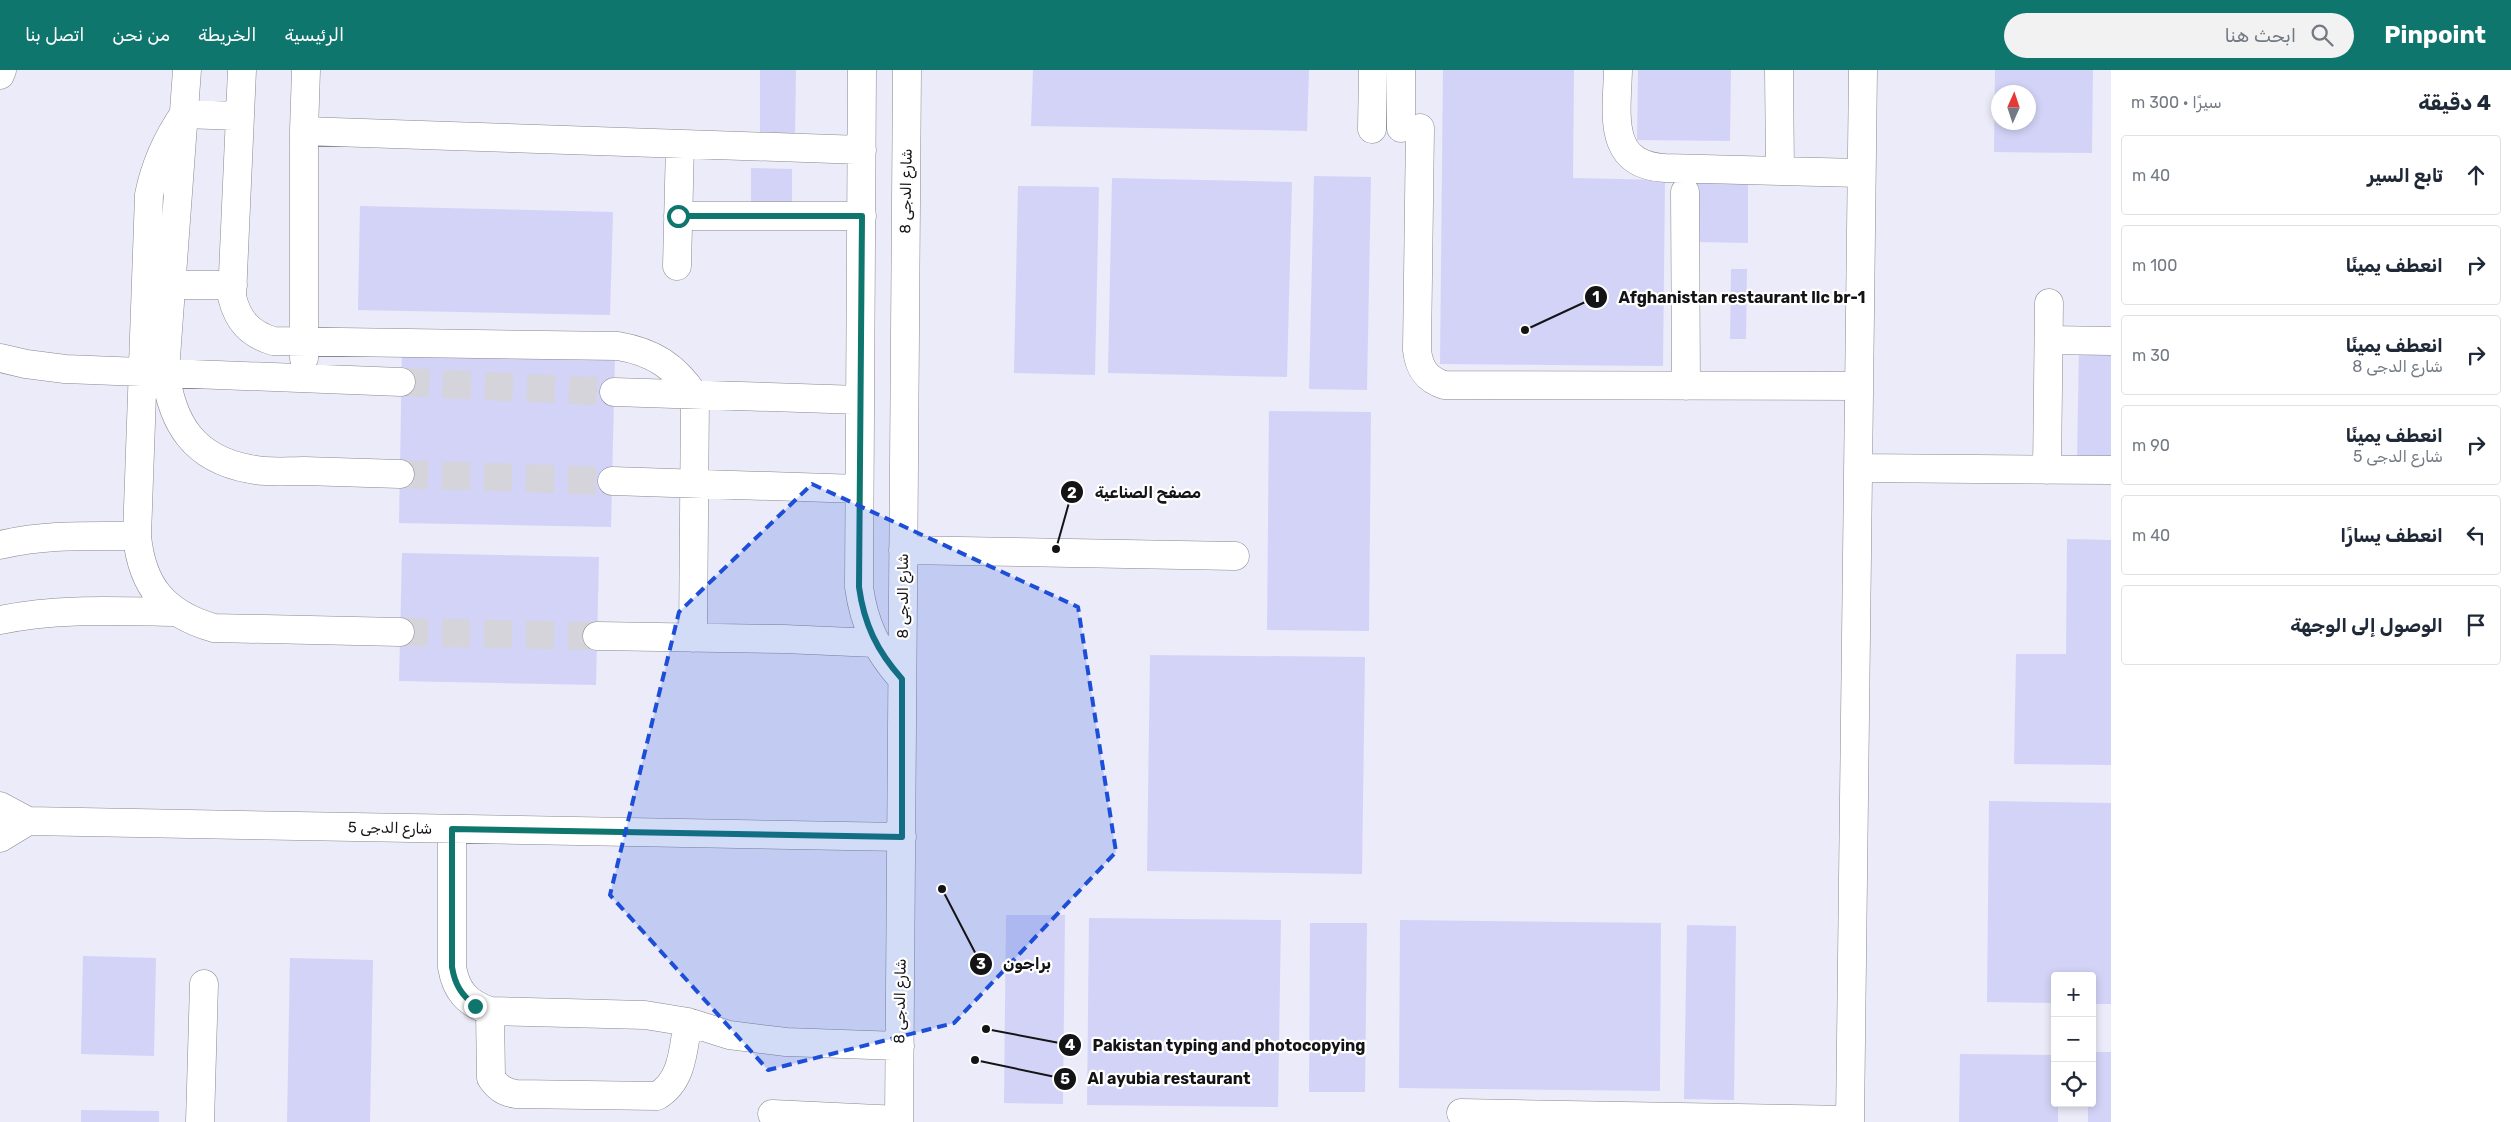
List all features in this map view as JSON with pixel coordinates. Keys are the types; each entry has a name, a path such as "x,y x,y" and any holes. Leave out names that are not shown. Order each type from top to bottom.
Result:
{"street":[{"path":"0,76 2,70"},
{"path":"187,70 172,285 154,371 137,536 139,558 146,578 158,596 174,612 193,622 214,628 400,632"},
{"path":"242,70 233,285 235,310 241,322 261,338 274,341 618,346 655,355 671,366 685,380 695,396 693,638"},
{"path":"304,378 304,131 306,70"},
{"path":"862,70 859,587 861,606 875,643 887,662 902,679"},
{"name":"شارع الدجى 8","path":"899,1121 907,70"},
{"path":"1372,129 1373,70"},
{"path":"1401,70 1410,128 1418,362 1424,373 1433,381 1444,385 1859,386"},
{"path":"1618,70 1618,134 1627,152 1637,162 1657,168 1861,172"},
{"path":"1779,70 1780,170"},
{"path":"1461,1113 1850,1121 1863,70"},
{"path":"184,114 240,116"},
{"path":"184,114 171,132 161,153 149,195 154,371 180,425 199,447 223,462 251,470 400,474"},
{"path":"304,131 862,150"},
{"path":"677,266 680,144"},
{"path":"1685,192 1686,386"},
{"path":"678,216 862,216"},
{"path":"172,285 233,285"},
{"path":"2047,470 2049,304"},
{"path":"2049,340 2111,341"},
{"path":"0,358 26,364 65,368 402,382"},
{"path":"614,392 860,400"},
{"path":"1858,468 2111,470"},
{"path":"612,481 859,489"},
{"path":"0,545 46,537 137,536"},
{"path":"903,550 1235,556"},
{"path":"0,620 30,614 63,611 174,612"},
{"path":"598,636 875,643"},
{"name":"شارع الدجى 5","path":"0,806 28,821 902,837"},
{"path":"0,838 28,821"},
{"path":"452,829 452,967 454,982 463,996 475,1006 490,1011 645,1015 688,1022 729,1036 786,1042 900,1046"},
{"path":"200,1122 204,984"},
{"path":"490,1011 491,1078 497,1087 506,1093 516,1094 657,1096 674,1082 688,1022"},
{"path":"765,1119 899,1121"}],"highlighted area":[{"path":"812,484 1078,607 1116,852 954,1023 768,1070 610,895 679,612"}],"shaded area":[{"path":"0,70 2111,70 2111,1122 0,1122"}],"building":[{"path":"760,70 796,70 795,134 760,134"},
{"path":"1033,70 1309,70 1307,131 1031,126"},
{"path":"1443,70 1574,70 1573,178 1665,180 1663,366 1440,364"},
{"path":"1638,70 1731,70 1730,141 1637,140"},
{"path":"1995,70 2093,70 2092,153 1994,152 1994,130 2036,130 2036,85 1995,85"},
{"path":"751,168 792,169 792,202 751,202"},
{"path":"1314,176 1371,177 1367,390 1309,389"},
{"path":"1695,176 1748,177 1748,243 1695,242"},
{"path":"1112,178 1292,182 1287,377 1108,373"},
{"path":"1018,186 1099,187 1095,375 1014,373"},
{"path":"360,206 613,212 610,315 358,310"},
{"path":"1731,269 1747,269 1746,339 1730,339"},
{"path":"2079,345 2111,345 2111,460 2077,460"},
{"path":"402,350 615,354 611,527 399,523"},
{"path":"1269,411 1371,412 1369,631 1267,630"},
{"path":"2067,539 2111,540 2111,765 2014,764 2016,654 2066,654"},
{"path":"402,553 599,557 596,685 399,681"},
{"path":"1150,655 1365,657 1362,874 1147,871"},
{"path":"1989,801 2111,803 2111,1004 2096,1004 2096,972 2051,972 2051,1003 1987,1002"},
{"path":"1006,915 1065,915 1063,1104 1004,1103"},
{"path":"1089,918 1281,920 1278,1107 1087,1105"},
{"path":"1400,920 1661,923 1660,1091 1399,1088"},
{"path":"1310,923 1367,923 1365,1092 1309,1092"},
{"path":"1687,925 1736,926 1734,1100 1684,1099"},
{"path":"83,956 156,958 154,1056 81,1054"},
{"path":"290,958 373,960 370,1122 287,1122"},
{"path":"2096,1052 2111,1052 2111,1122 2088,1122 2088,1107 2096,1107"},
{"path":"1960,1054 2051,1055 2051,1107 2058,1107 2058,1122 1959,1122"},
{"path":"81,1110 159,1111 159,1122 81,1122"}],"tunnel":[{"path":"401,382 614,392"},
{"path":"400,474 612,481"},
{"path":"400,632 597,636"}],"place":[{"name":"Afghanistan restaurant llc br-1","path":"1525,330"},
{"name":"مصفح الصناعية","path":"1056,549"},
{"name":"براجون","path":"942,889"},
{"name":"Pakistan typing and photocopying","path":"986,1029"},
{"name":"Al ayubia restaurant","path":"975,1060"}],"route":[{"path":"475,1006 463,996 454,982 452,967 452,829 902,837 902,679 887,662 875,643 861,606 859,587 862,216 678,216"}]}
